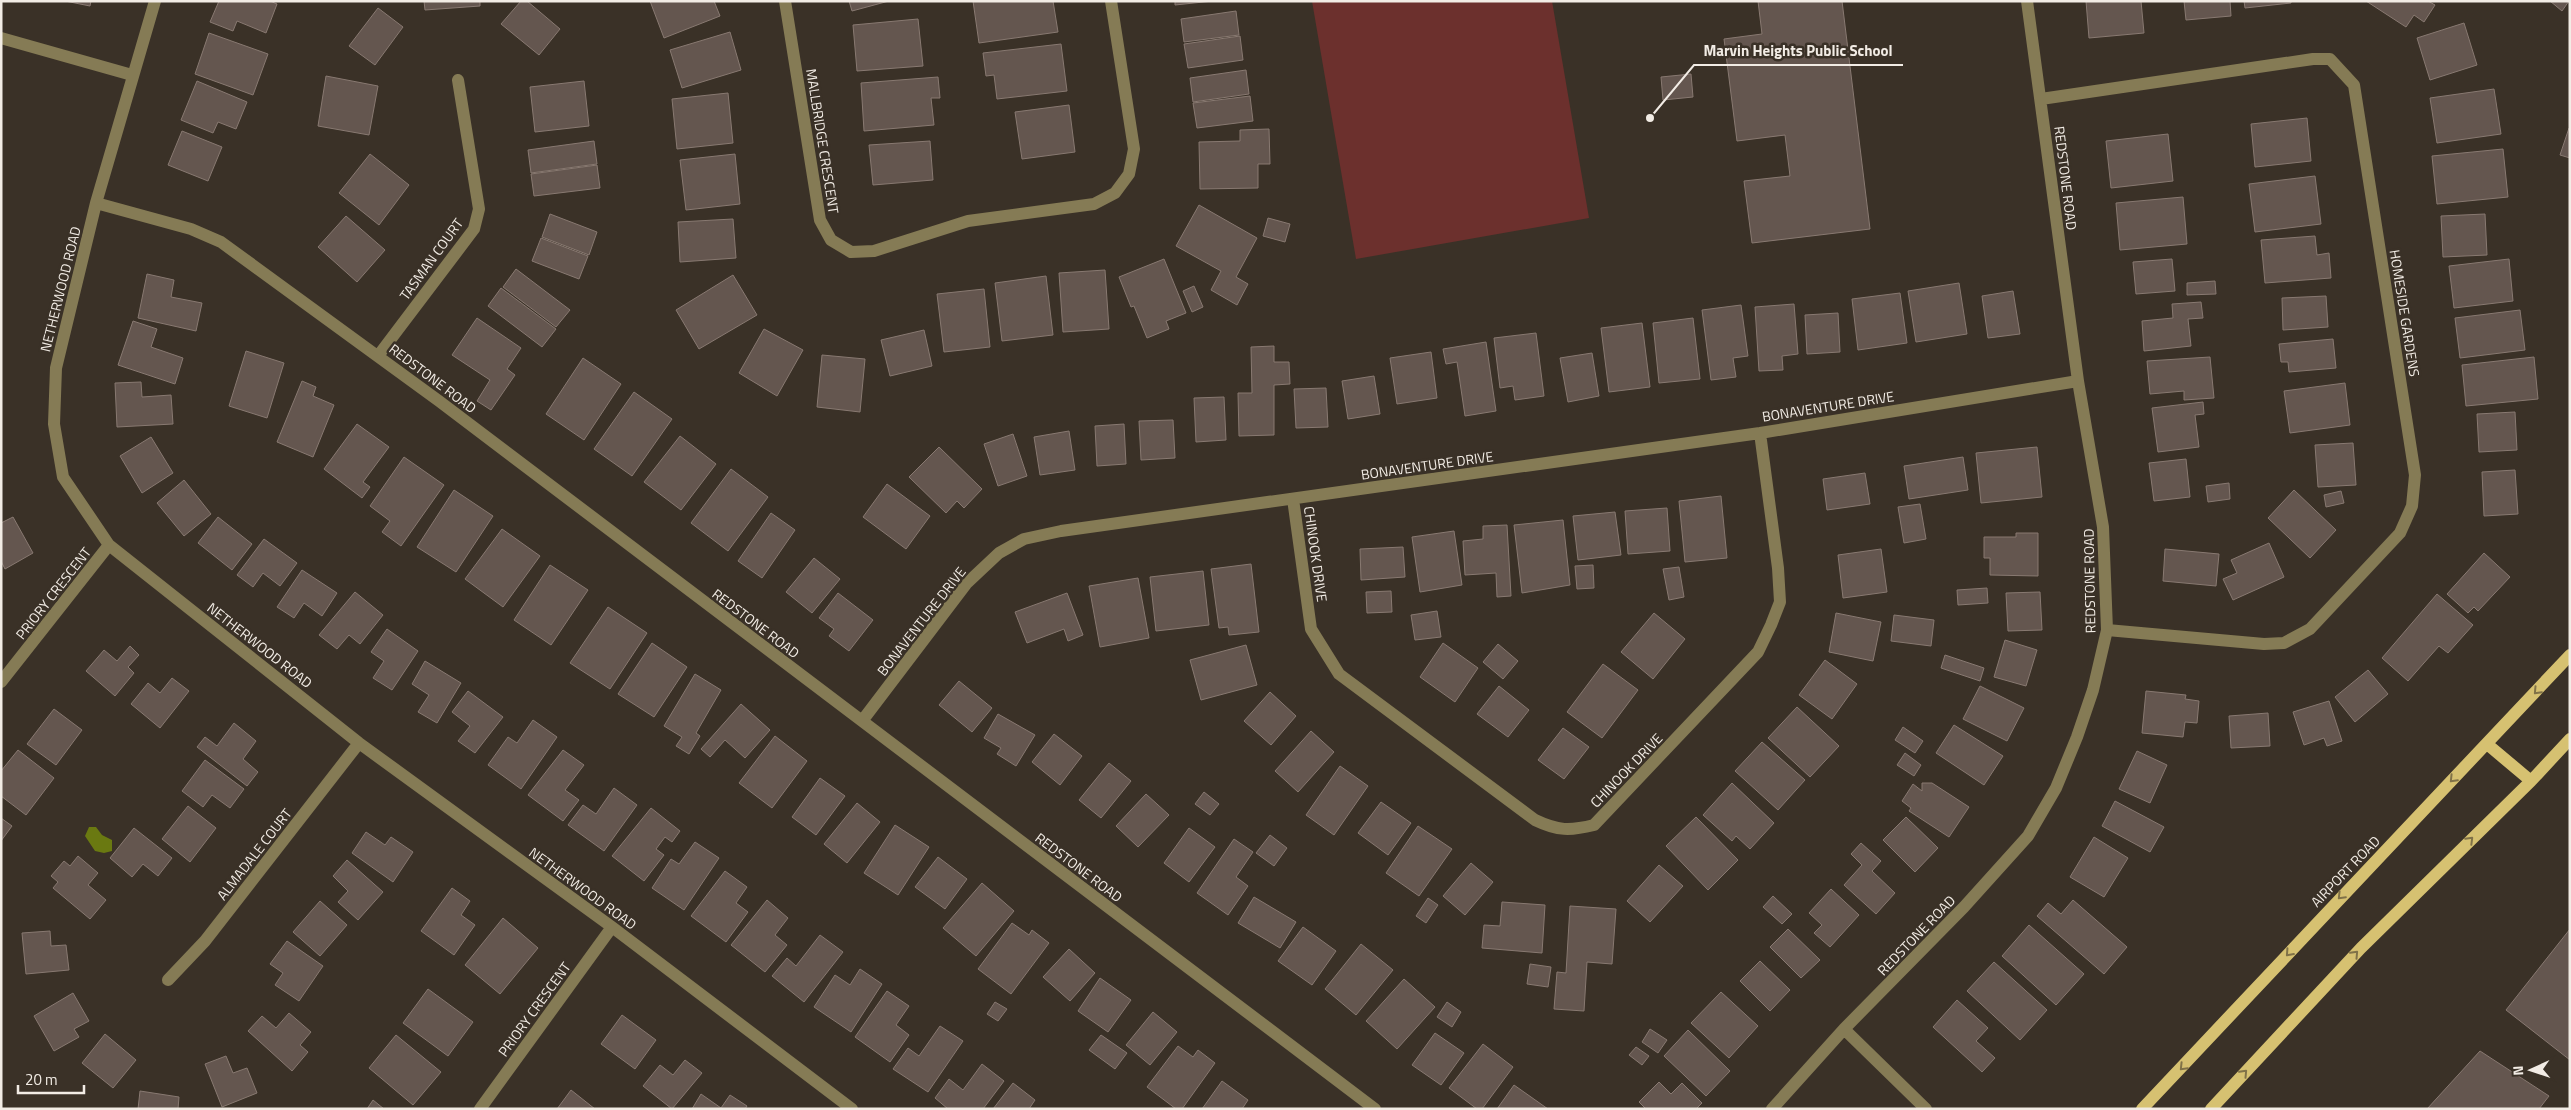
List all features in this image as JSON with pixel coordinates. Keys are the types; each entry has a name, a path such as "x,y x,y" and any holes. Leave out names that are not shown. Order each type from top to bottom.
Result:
{"main road":[{"name":"AIRPORT ROAD","path":"2142,1109 2229,1019 2321,917 2570,655"},
{"path":"2211,1109 2361,948 2570,739"},
{"path":"2487,744 2531,780"}],"street":[{"name":"NETHERWOOD ROAD","path":"155,1 96,203 56,368 54,424 63,477 109,546 359,743 612,927 852,1109"},
{"name":"MALLBRIDGE CRESCENT","path":"785,1 820,220 831,240 851,252 874,251 968,221 1094,204 1115,192 1129,174 1134,149 1111,1"},
{"name":"REDSTONE ROAD","path":"1772,1109 1844,1029 1964,907 2028,836 2056,788 2078,737 2093,690 2107,630 2103,527 2078,381 2027,1"},
{"path":"1,38 132,75"},
{"name":"HOMESIDE GARDENS","path":"2041,99 2313,59 2330,59 2340,68 2354,85 2415,475 2412,506 2400,532 2310,629 2284,643 2264,644 2107,630"},
{"name":"TASMAN COURT","path":"378,356 474,229 479,209 458,80"},
{"name":"REDSTONE ROAD","path":"96,203 191,229 221,242 378,356 1374,1109"},
{"name":"BONAVENTURE DRIVE","path":"862,721 966,584 999,553 1024,539 1061,531 1760,433 2078,381"},
{"name":"CHINOOK DRIVE","path":"1293,499 1311,628 1339,674 1535,820 1555,830 1578,829 1594,825 1758,652 1780,602 1778,568 1760,433"},
{"name":"PRIORY CRESCENT","path":"1,682 109,546"},
{"name":"ALMADALE COURT","path":"168,980 205,941 359,743"},
{"name":"PRIORY CRESCENT","path":"480,1109 612,927"},
{"path":"1844,1029 1926,1109"}],"shaded area":[{"path":"1312,1 1552,1 1589,218 1356,259"},
{"path":"89,827 96,827 102,835 112,840 112,851 104,853 95,851 85,836"}],"building":[{"path":"65,1 91,1 90,6"},
{"path":"219,1 270,1 277,4 266,33 237,21 233,31 210,22"},
{"path":"424,1 480,1 480,6 425,10"},
{"path":"521,1 527,1 560,29 539,55 501,24"},
{"path":"650,1 714,1 720,16 664,38"},
{"path":"849,1 889,1 852,11"},
{"path":"973,1 1053,1 1058,32 979,43"},
{"path":"1175,1 1213,1 1175,5"},
{"path":"1758,1 1842,1 1870,229 1752,243 1744,181 1790,176 1785,135 1737,141 1724,39 1762,34"},
{"path":"2086,1 2141,1 2144,33 2089,38"},
{"path":"2184,1 2230,1 2231,16 2186,20"},
{"path":"2244,1 2291,1 2291,3 2245,8"},
{"path":"2366,1 2428,1 2435,5 2424,22 2414,15 2406,27"},
{"path":"2550,1 2569,1 2562,11"},
{"path":"378,8 403,27 375,65 349,46"},
{"path":"1236,11 1239,35 1184,42 1181,19"},
{"path":"918,19 923,66 857,71 853,25"},
{"path":"2464,23 2477,65 2430,80 2417,38"},
{"path":"730,32 741,70 682,88 670,50"},
{"path":"209,33 268,54 253,95 195,74"},
{"path":"1240,36 1243,60 1188,68 1184,44"},
{"path":"1061,44 1067,91 997,99 994,75 986,76 983,53"},
{"path":"1246,70 1249,94 1193,102 1190,78"},
{"path":"1691,74 1693,97 1663,100 1661,77"},
{"path":"326,76 378,86 369,135 318,126"},
{"path":"938,77 940,98 931,98 934,125 864,131 861,83"},
{"path":"197,81 247,102 236,129 218,122 213,133 181,120"},
{"path":"584,81 589,126 535,132 530,87"},
{"path":"2494,89 2501,134 2437,143 2430,98"},
{"path":"728,93 733,143 677,149 672,99"},
{"path":"1250,96 1253,121 1197,128 1193,103"},
{"path":"1069,105 1075,152 1022,159 1015,112"},
{"path":"2307,118 2311,161 2255,167 2251,124"},
{"path":"1269,129 1270,164 1258,164 1258,188 1200,189 1199,142 1240,141 1240,130"},
{"path":"2570,129 2570,158 2560,155"},
{"path":"182,131 222,147 208,181 168,165"},
{"path":"2168,134 2173,181 2111,188 2106,141"},
{"path":"594,141 597,164 531,173 528,150"},
{"path":"930,141 933,180 873,185 869,145"},
{"path":"2503,149 2508,197 2437,204 2432,156"},
{"path":"370,154 409,185 379,225 339,193"},
{"path":"735,154 740,204 686,210 680,160"},
{"path":"597,165 600,188 534,196 531,174"},
{"path":"2315,176 2321,224 2255,232 2249,184"},
{"path":"2183,197 2187,244 2120,250 2116,203"},
{"path":"1199,205 1257,238 1236,277 1248,284 1237,305 1211,290 1221,271 1176,246"},
{"path":"550,214 597,232 589,255 542,237"},
{"path":"2485,214 2487,255 2443,257 2441,216"},
{"path":"346,216 385,250 357,282 318,247"},
{"path":"1268,218 1290,224 1285,242 1263,236"},
{"path":"733,219 736,258 680,262 678,222"},
{"path":"2315,236 2317,255 2329,253 2331,278 2265,283 2261,240"},
{"path":"541,238 588,256 579,279 532,261"},
{"path":"1164,259 1186,313 1166,321 1169,329 1147,338 1134,306 1131,307 1119,277"},
{"path":"2172,259 2175,291 2136,294 2133,262"},
{"path":"2509,259 2513,301 2454,308 2449,266"},
{"path":"516,269 570,310 556,327 503,287"},
{"path":"1105,270 1109,329 1063,332 1059,273"},
{"path":"147,274 174,280 171,297 202,303 196,331 138,318"},
{"path":"733,275 757,315 699,349 676,310"},
{"path":"1046,276 1053,335 1002,341 995,283"},
{"path":"2215,281 2216,294 2187,295 2187,283"},
{"path":"1959,283 1967,334 1916,342 1908,291"},
{"path":"1194,286 1203,307 1192,312 1183,291"},
{"path":"501,288 556,329 542,347 488,306"},
{"path":"984,289 990,347 944,352 937,294"},
{"path":"2013,291 2020,334 1988,338 1982,296"},
{"path":"1900,293 1907,343 1858,350 1852,299"},
{"path":"2326,296 2328,327 2283,330 2282,298"},
{"path":"2201,302 2203,318 2188,319 2191,346 2144,351 2142,321 2173,318 2172,304"},
{"path":"1794,304 1798,354 1782,356 1783,370 1759,371 1755,307"},
{"path":"1741,305 1748,356 1733,358 1736,377 1711,380 1702,310"},
{"path":"2520,310 2525,350 2460,358 2455,318"},
{"path":"1838,313 1840,352 1807,354 1805,315"},
{"path":"477,318 521,348 507,369 515,375 491,410 477,401 490,380 452,355"},
{"path":"1693,318 1700,379 1659,383 1653,323"},
{"path":"133,321 157,329 151,347 183,358 175,384 118,365"},
{"path":"1642,323 1650,387 1609,392 1601,328"},
{"path":"764,329 803,350 777,396 739,373"},
{"path":"924,330 932,366 890,376 881,340"},
{"path":"1536,333 1544,396 1515,400 1513,386 1500,388 1494,338"},
{"path":"2333,339 2336,368 2289,372 2288,362 2281,362 2279,344"},
{"path":"1486,342 1496,411 1465,416 1457,362 1446,364 1443,349"},
{"path":"1274,346 1274,362 1289,362 1290,384 1274,385 1274,435 1239,436 1238,393 1252,393 1251,347"},
{"path":"246,351 284,363 267,418 229,406"},
{"path":"1431,352 1437,398 1397,404 1390,358"},
{"path":"1592,353 1599,396 1568,402 1560,358"},
{"path":"822,355 865,359 860,412 817,407"},
{"path":"2210,357 2214,398 2184,400 2184,391 2150,394 2147,361"},
{"path":"2534,357 2538,399 2466,406 2462,365"},
{"path":"583,358 621,384 584,440 546,414"},
{"path":"1374,376 1380,414 1348,419 1342,381"},
{"path":"302,381 316,387 313,396 334,405 313,457 277,442"},
{"path":"141,382 142,397 171,395 173,424 117,427 115,383"},
{"path":"2345,383 2350,425 2290,433 2284,391"},
{"path":"1326,388 1328,427 1296,428 1294,389"},
{"path":"634,392 672,419 632,476 594,449"},
{"path":"1224,397 1226,440 1196,442 1194,398"},
{"path":"2203,402 2204,414 2195,415 2199,447 2158,452 2152,408"},
{"path":"2515,412 2517,450 2479,452 2477,414"},
{"path":"1173,420 1175,458 1141,460 1139,421"},
{"path":"357,424 389,447 363,482 370,487 362,498 324,469"},
{"path":"1124,424 1126,464 1097,466 1095,426"},
{"path":"1069,431 1075,470 1040,475 1034,437"},
{"path":"1013,434 1027,476 998,486 984,444"},
{"path":"680,436 716,464 681,510 644,482"},
{"path":"151,437 173,473 142,493 120,456"},
{"path":"2353,443 2356,485 2318,487 2315,445"},
{"path":"939,447 982,489 964,508 957,501 946,513 909,477"},
{"path":"2037,447 2042,497 1981,503 1976,453"},
{"path":"404,457 444,485 401,546 382,532 390,521 370,506"},
{"path":"1963,457 1968,490 1909,499 1904,466"},
{"path":"2186,459 2190,497 2154,501 2149,463"},
{"path":"731,469 768,497 728,551 691,523"},
{"path":"2515,470 2518,514 2484,516 2482,472"},
{"path":"1865,473 1870,504 1827,510 1823,479"},
{"path":"184,480 211,514 184,536 157,503"},
{"path":"2229,483 2230,499 2208,502 2206,486"},
{"path":"887,484 930,516 906,549 863,517"},
{"path":"454,490 493,516 456,572 417,547"},
{"path":"2294,490 2336,530 2310,558 2268,518"},
{"path":"2341,491 2344,503 2326,507 2324,495"},
{"path":"1721,496 1727,558 1685,562 1679,501"},
{"path":"1920,504 1926,539 1904,543 1898,507"},
{"path":"1667,508 1670,551 1628,554 1625,511"},
{"path":"1615,512 1621,555 1578,560 1573,516"},
{"path":"771,513 795,530 762,578 738,561"},
{"path":"13,517 33,553 5,569 1,561 1,523"},
{"path":"218,517 252,544 232,570 198,543"},
{"path":"1563,520 1570,585 1522,593 1514,525"},
{"path":"1507,525 1511,596 1497,597 1496,573 1465,575 1463,541 1483,539 1483,526"},
{"path":"502,529 540,556 503,607 465,579"},
{"path":"1454,531 1462,585 1420,592 1412,537"},
{"path":"2016,533 2038,533 2038,576 1990,575 1990,558 1984,558 1984,537 2016,537"},
{"path":"264,539 297,563 280,586 263,573 253,587 237,575"},
{"path":"2269,543 2284,577 2233,600 2223,579 2237,573 2231,560"},
{"path":"1403,547 1405,577 1361,580 1360,549"},
{"path":"1881,549 1887,592 1843,598 1838,555"},
{"path":"2165,549 2219,554 2216,586 2163,581"},
{"path":"2484,553 2510,577 2478,611 2474,607 2468,613 2447,594"},
{"path":"814,558 840,579 812,613 786,592"},
{"path":"1251,564 1259,632 1229,635 1228,627 1219,628 1211,569"},
{"path":"550,565 588,590 551,645 514,620"},
{"path":"1593,565 1594,588 1577,589 1575,566"},
{"path":"1679,567 1684,597 1669,600 1663,569"},
{"path":"302,570 337,593 322,616 304,603 294,618 277,607"},
{"path":"1203,571 1209,625 1156,631 1150,577"},
{"path":"1138,578 1149,638 1100,647 1089,586"},
{"path":"1987,588 1988,603 1958,605 1957,590"},
{"path":"1391,591 1392,612 1367,613 1366,592"},
{"path":"355,592 383,615 360,644 349,635 337,649 319,635"},
{"path":"2040,592 2042,630 2008,631 2006,593"},
{"path":"838,593 873,620 849,651 829,636 834,629 819,618"},
{"path":"1067,593 1083,635 1068,641 1064,629 1027,643 1015,612"},
{"path":"2437,594 2473,625 2448,653 2439,646 2408,681 2382,658"},
{"path":"608,607 647,633 610,689 570,663"},
{"path":"1437,611 1441,637 1415,640 1411,615"},
{"path":"1654,613 1685,639 1653,679 1621,652"},
{"path":"1836,613 1881,622 1873,661 1829,652"},
{"path":"1894,615 1934,620 1931,646 1891,641"},
{"path":"387,629 418,651 392,690 373,678 384,661 371,652"},
{"path":"2005,640 2037,650 2026,686 1994,677"},
{"path":"652,643 687,667 654,717 618,694"},
{"path":"1443,643 1478,668 1455,702 1420,677"},
{"path":"1498,644 1518,661 1503,679 1483,662"},
{"path":"1246,645 1257,685 1201,700 1190,660"},
{"path":"130,646 139,655 128,667 134,673 115,696 86,671 104,650 117,661"},
{"path":"1945,655 1984,668 1980,681 1941,668"},
{"path":"1825,660 1857,684 1832,719 1799,695"},
{"path":"425,661 461,683 437,723 418,712 429,695 412,684"},
{"path":"1603,664 1638,690 1602,738 1567,712"},
{"path":"2368,670 2388,694 2355,722 2335,697"},
{"path":"695,674 721,690 696,733 700,736 689,754 676,746 682,737 664,726"},
{"path":"172,678 189,691 160,728 131,704 148,683 160,693"},
{"path":"959,681 992,708 972,732 939,705"},
{"path":"1499,686 1529,710 1508,737 1477,714"},
{"path":"1980,686 2024,708 2007,741 1963,719"},
{"path":"468,691 503,717 475,753 458,741 470,726 452,712"},
{"path":"2146,691 2186,695 2185,699 2199,701 2197,723 2185,722 2183,737 2142,733"},
{"path":"1270,692 1296,716 1271,745 1244,721"},
{"path":"2329,701 2342,741 2327,746 2324,738 2304,745 2293,712"},
{"path":"741,704 770,730 745,758 725,740 710,757 701,749"},
{"path":"1797,707 1839,746 1810,777 1768,738"},
{"path":"54,709 82,730 56,765 27,744"},
{"path":"2268,713 2270,746 2231,748 2229,716"},
{"path":"998,714 1035,735 1016,766 997,754 1001,748 984,738"},
{"path":"533,720 557,737 521,789 488,765 508,737 517,743"},
{"path":"234,723 256,741 243,759 258,772 247,786 197,747 205,737 217,746"},
{"path":"1954,725 2003,756 1984,785 1936,753"},
{"path":"1903,727 1923,741 1915,753 1895,740"},
{"path":"1563,728 1589,747 1564,779 1538,760"},
{"path":"1311,731 1334,752 1298,792 1275,771"},
{"path":"1054,734 1082,756 1060,785 1032,762"},
{"path":"775,736 807,761 772,808 739,783"},
{"path":"1762,742 1805,780 1778,810 1735,771"},
{"path":"18,750 54,778 26,815 1,796 1,771"},
{"path":"563,750 584,765 565,790 579,800 563,821 528,795"},
{"path":"2137,751 2167,765 2150,803 2119,789"},
{"path":"1905,753 1921,765 1914,776 1897,765"},
{"path":"205,760 244,789 230,808 212,795 203,807 182,791"},
{"path":"1109,763 1131,781 1101,818 1079,800"},
{"path":"1340,766 1368,786 1334,835 1306,815"},
{"path":"820,778 845,796 816,835 792,817"},
{"path":"1732,783 1774,823 1750,849 1736,836 1732,841 1703,815"},
{"path":"1922,783 1932,783 1969,807 1949,837 1909,811 1911,808 1902,801 1913,784 1922,791"},
{"path":"614,788 637,805 604,851 568,825 583,805 596,814"},
{"path":"1204,792 1219,804 1210,815 1195,804"},
{"path":"1146,794 1169,815 1138,847 1116,826"},
{"path":"2115,801 2164,827 2150,852 2102,826"},
{"path":"1381,802 1411,823 1388,855 1358,833"},
{"path":"857,803 880,822 847,863 824,844"},
{"path":"188,806 216,828 190,862 162,839"},
{"path":"651,808 680,831 672,842 665,837 656,849 664,855 644,881 612,856"},
{"path":"1696,817 1738,860 1708,890 1666,846"},
{"path":"1906,817 1938,848 1915,872 1883,840"},
{"path":"1,818 12,826 1,841"},
{"path":"895,825 929,847 898,895 864,873"},
{"path":"1418,826 1452,849 1419,896 1386,873"},
{"path":"134,828 172,858 158,876 143,864 132,877 110,858"},
{"path":"1189,828 1215,847 1189,882 1164,863"},
{"path":"366,832 385,845 391,837 413,852 393,882 352,853"},
{"path":"1270,835 1287,848 1274,866 1256,853"},
{"path":"2094,837 2128,858 2104,897 2070,877"},
{"path":"1234,839 1253,852 1236,877 1248,886 1228,915 1197,893"},
{"path":"695,842 719,858 684,910 652,888 671,859 679,864"},
{"path":"1861,843 1881,861 1872,871 1895,893 1876,914 1844,885 1862,865 1851,854"},
{"path":"78,856 98,873 88,885 106,900 90,919 53,888 58,882 51,876 64,861 70,866"},
{"path":"938,857 967,879 945,909 915,887"},
{"path":"347,860 383,892 358,920 338,902 348,891 333,876"},
{"path":"1471,863 1493,882 1465,915 1443,896"},
{"path":"1659,865 1683,886 1650,922 1627,901"},
{"path":"725,871 747,887 736,903 748,912 726,942 691,916"},
{"path":"982,883 1014,911 976,956 943,928"},
{"path":"452,888 470,901 461,915 475,925 454,955 421,931"},
{"path":"1831,889 1859,915 1830,947 1814,933 1822,925 1809,913"},
{"path":"1773,896 1792,914 1782,924 1763,907"},
{"path":"1254,897 1296,922 1280,948 1238,923"},
{"path":"1428,898 1438,905 1426,923 1416,916"},
{"path":"767,900 788,918 775,935 787,945 765,972 731,945"},
{"path":"2073,900 2127,947 2104,974 2037,916 2048,903 2061,914"},
{"path":"320,901 347,925 320,956 293,932"},
{"path":"1502,902 1545,905 1542,953 1482,948 1484,925 1500,926"},
{"path":"1570,906 1616,909 1612,964 1587,962 1584,1011 1554,1009 1557,972 1566,973"},
{"path":"503,918 538,948 500,994 465,965"},
{"path":"1012,923 1029,935 1032,930 1049,943 1011,994 978,969"},
{"path":"2029,925 2084,974 2056,1005 2002,956"},
{"path":"1303,927 1336,951 1312,985 1278,961"},
{"path":"1788,929 1820,960 1801,978 1770,947"},
{"path":"2570,929 2570,1060 2506,1010"},
{"path":"50,931 51,946 66,945 69,970 26,974 22,933"},
{"path":"820,935 843,952 804,1002 772,976 787,958 796,966"},
{"path":"287,941 323,966 299,1001 275,985 283,973 270,964"},
{"path":"1361,944 1393,970 1356,1015 1325,989"},
{"path":"1069,949 1095,973 1070,1001 1043,977"},
{"path":"1760,961 1790,990 1770,1011 1740,981"},
{"path":"1994,962 2047,1010 2020,1040 1967,991"},
{"path":"1530,964 1551,967 1548,987 1527,984"},
{"path":"860,969 882,984 851,1032 814,1007 835,975 850,985"},
{"path":"1100,978 1131,1000 1108,1032 1078,1011"},
{"path":"1404,979 1435,1007 1397,1049 1366,1021"},
{"path":"428,989 473,1022 448,1056 403,1023"},
{"path":"887,991 909,1006 896,1025 909,1035 890,1062 855,1037"},
{"path":"1721,992 1758,1026 1729,1058 1691,1023"},
{"path":"73,993 89,1021 74,1029 79,1037 54,1051 34,1016"},
{"path":"1957,1000 1988,1028 1976,1041 1995,1058 1982,1072 1933,1027"},
{"path":"995,1002 1007,1009 998,1021 987,1014"},
{"path":"1447,1002 1461,1012 1452,1027 1437,1017"},
{"path":"1153,1012 1177,1032 1150,1065 1126,1045"},
{"path":"289,1013 311,1032 300,1045 308,1052 292,1071 248,1031 262,1016 276,1028"},
{"path":"622,1015 656,1040 635,1069 601,1044"},
{"path":"940,1026 963,1041 928,1092 893,1069 908,1048 919,1056"},
{"path":"1650,1029 1667,1040 1658,1053 1642,1042"},
{"path":"1688,1030 1730,1071 1706,1096 1664,1056"},
{"path":"1435,1033 1464,1053 1441,1085 1412,1065"},
{"path":"105,1034 136,1060 113,1088 82,1063"},
{"path":"396,1035 441,1072 413,1105 369,1068"},
{"path":"1101,1035 1127,1053 1115,1069 1089,1050"},
{"path":"1483,1044 1513,1067 1482,1109 1477,1109 1449,1088"},
{"path":"1178,1046 1193,1057 1198,1050 1215,1063 1182,1109 1176,1109 1147,1087"},
{"path":"1636,1047 1649,1056 1642,1065 1629,1055"},
{"path":"2480,1051 2549,1096 2539,1109 2427,1109"},
{"path":"226,1056 233,1073 247,1068 257,1093 222,1107 205,1064"},
{"path":"685,1060 702,1073 672,1109 643,1086 660,1065 673,1075"},
{"path":"982,1064 1004,1081 983,1109 948,1109 935,1098 949,1079 963,1090"},
{"path":"1222,1081 1248,1100 1242,1109 1202,1109"},
{"path":"1659,1082 1671,1094 1682,1083 1702,1103 1696,1109 1646,1109 1639,1102"},
{"path":"1013,1083 1035,1100 1029,1109 993,1109"},
{"path":"1514,1085 1548,1109 1497,1109"},
{"path":"571,1090 595,1109 557,1109"},
{"path":"140,1091 179,1097 178,1109 138,1109"},
{"path":"701,1094 721,1108 730,1095 747,1106 745,1109 692,1109"},
{"path":"373,1100 384,1109 367,1109"}],"place":[{"name":"Marvin Heights Public School","path":"1650,118"}]}
